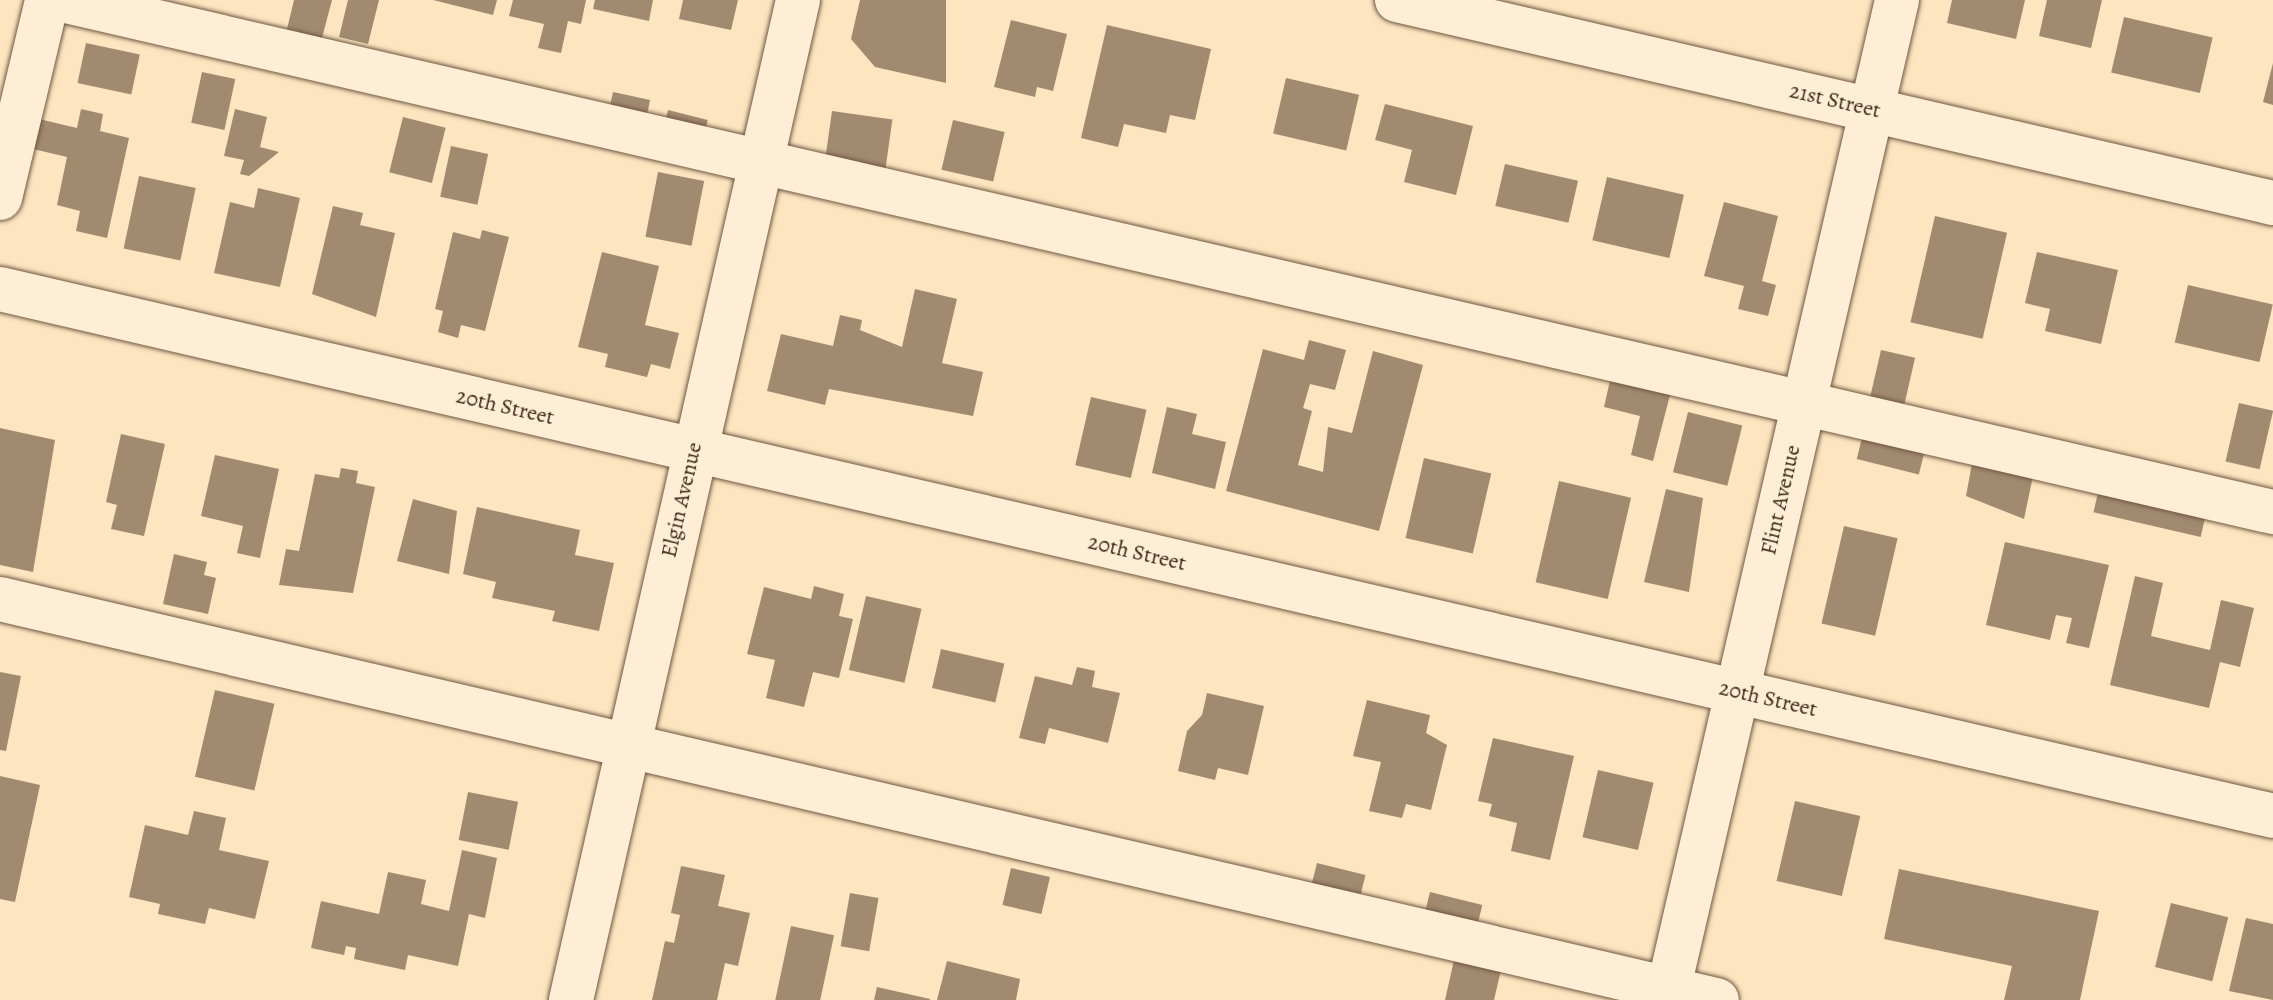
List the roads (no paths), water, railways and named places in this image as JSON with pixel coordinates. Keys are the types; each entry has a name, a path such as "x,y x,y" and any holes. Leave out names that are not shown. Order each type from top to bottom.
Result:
{"street":[{"path":"0,198 47,0"},
{"path":"62,0 1803,407 2273,512"},
{"name":"Elgin Avenue","path":"571,1000 798,0"},
{"name":"21st Street","path":"1397,0 2273,203"},
{"name":"Flint Avenue","path":"1667,995 1897,0"},
{"name":"20th Street","path":"0,289 2273,816"},
{"path":"0,599 627,743 1667,995 1717,1000"}]}
